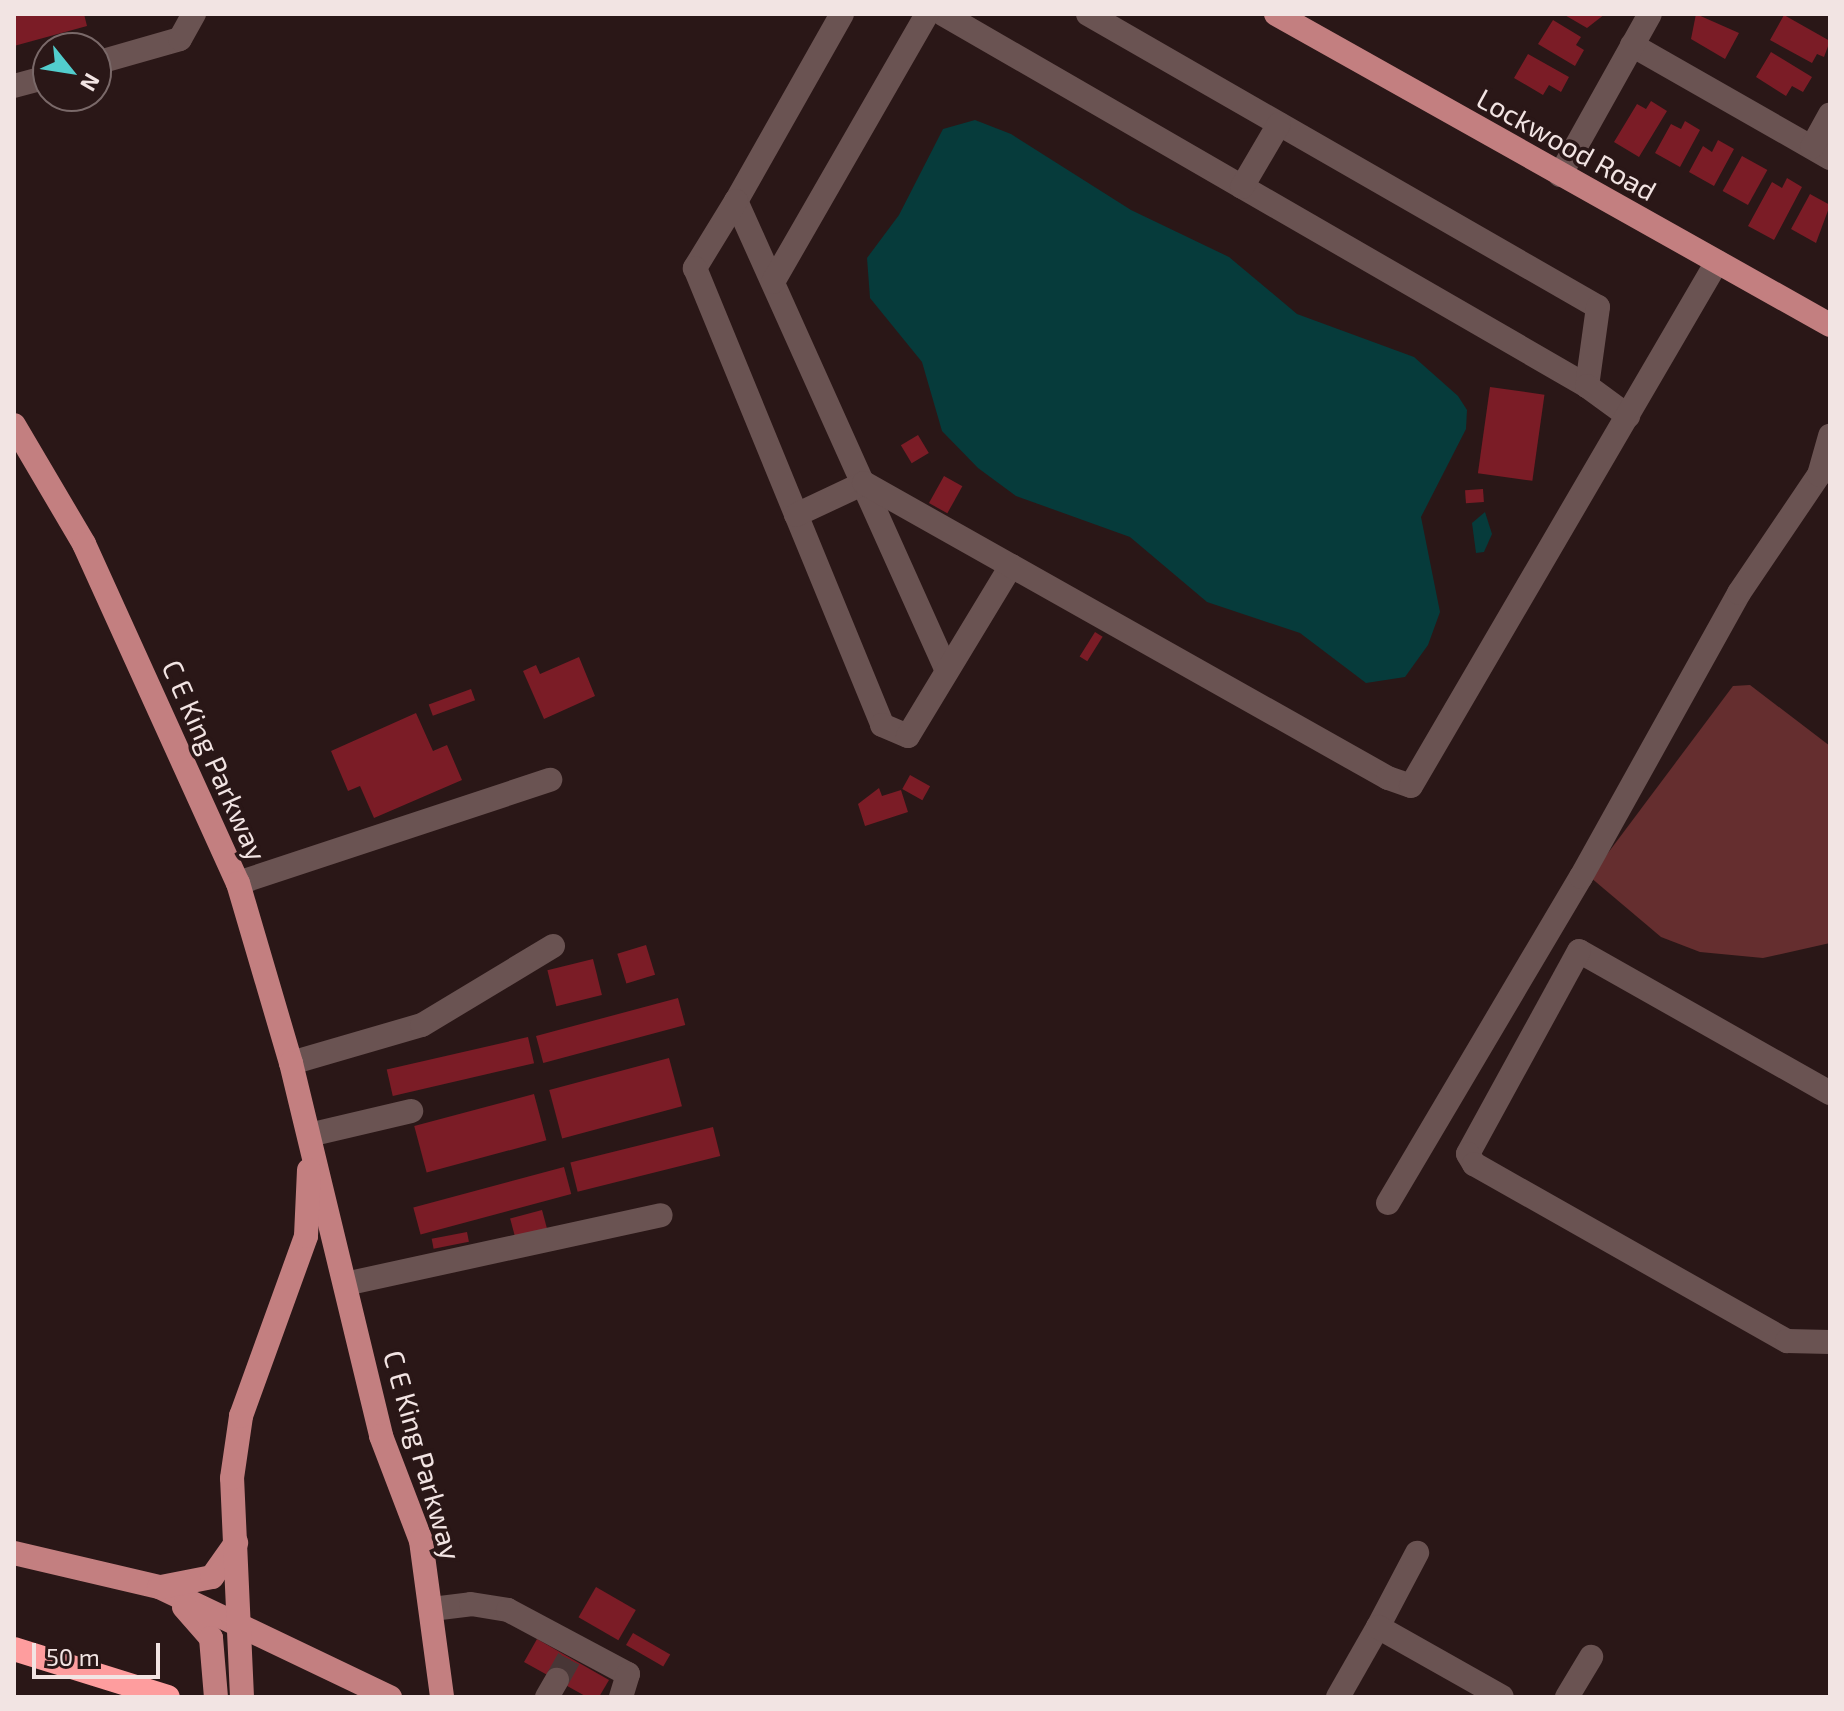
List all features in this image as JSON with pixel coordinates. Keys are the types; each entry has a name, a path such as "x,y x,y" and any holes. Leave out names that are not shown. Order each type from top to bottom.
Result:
{"highway":[{"path":"14,1649 113,1675 168,1697"}],"main road":[{"name":"Lockwood Road","path":"1276,14 1830,325"},
{"name":"C E King Parkway","path":"14,425 84,544 238,883 291,1063 381,1436 421,1541 442,1697"},
{"name":"C E King Parkway","path":"242,1697 242,1625 232,1478 241,1416 306,1236 310,1137"},
{"path":"159,1587 209,1579 226,1564 236,1543"},
{"path":"14,1553 159,1587 390,1697"},
{"path":"159,1587 206,1627 215,1654 216,1697"}],"street":[{"path":"112,58 180,39 194,14"},
{"path":"842,14 695,268 882,725 908,736 1011,566"},
{"path":"773,282 927,14"},
{"path":"943,14 1587,386 1628,416"},
{"path":"1088,14 1598,307 1587,386"},
{"path":"1560,175 1650,14"},
{"path":"1632,45 1821,152 1830,115"},
{"path":"1242,187 1279,124"},
{"path":"736,201 947,671"},
{"path":"864,483 1411,786 1717,262"},
{"path":"1388,1203 1574,890 1739,593 1819,475 1830,436"},
{"path":"796,515 864,483"},
{"path":"238,883 550,780"},
{"path":"291,1063 422,1025 553,946"},
{"path":"1830,1093 1579,951 1468,1154 1474,1164 1787,1341 1830,1342"},
{"path":"310,1137 411,1111"},
{"path":"345,1284 661,1215"},
{"path":"1338,1697 1417,1553"},
{"path":"432,1609 471,1604 508,1610 574,1651 628,1674 621,1697"},
{"path":"1378,1627 1502,1697"},
{"path":"1567,1697 1591,1657"}],"shaded area":[{"path":"1750,685 1830,746 1830,943 1763,958 1700,952 1661,937 1590,877 1733,686"}],"water":[{"path":"975,120 1011,134 1131,210 1229,257 1297,314 1414,357 1458,396 1467,410 1466,429 1421,517 1440,612 1428,645 1405,677 1366,683 1300,633 1207,602 1130,537 1016,496 978,468 942,431 922,362 870,298 867,258 899,215 943,129"},
{"path":"1485,512 1492,534 1484,552 1476,553 1472,523"}],"building":[{"path":"14,14 84,14 87,26 65,32 32,32 32,41 14,46"},
{"path":"1563,14 1605,14 1587,28"},
{"path":"1696,14 1739,33 1725,59 1691,39"},
{"path":"1784,15 1830,41 1824,57 1817,54 1812,63 1770,40"},
{"path":"1553,20 1581,37 1576,45 1584,50 1575,66 1538,44"},
{"path":"1771,52 1812,77 1803,92 1792,86 1786,96 1756,77"},
{"path":"1528,54 1569,77 1561,92 1549,85 1543,95 1514,78"},
{"path":"1651,101 1667,111 1639,157 1614,142 1637,104 1646,109"},
{"path":"1685,121 1700,130 1680,167 1655,153 1671,124 1681,129"},
{"path":"1718,140 1734,149 1714,186 1689,172 1703,146 1712,152"},
{"path":"1742,156 1767,170 1748,205 1723,191"},
{"path":"1787,178 1802,187 1774,240 1748,226 1772,182 1782,188"},
{"path":"1810,194 1830,205 1816,243 1791,229"},
{"path":"1490,387 1544,395 1532,481 1478,473"},
{"path":"918,435 929,453 912,463 901,445"},
{"path":"944,476 962,486 947,513 929,503"},
{"path":"1483,489 1484,502 1466,503 1465,490"},
{"path":"1095,632 1103,637 1087,661 1080,657"},
{"path":"579,657 595,696 544,719 523,671 536,665 540,674"},
{"path":"471,689 475,700 433,716 429,704"},
{"path":"416,713 433,751 447,745 462,780 374,818 360,786 348,791 331,751"},
{"path":"910,775 930,786 922,800 902,789"},
{"path":"879,788 882,796 901,790 908,812 865,826 858,804"},
{"path":"646,945 655,975 626,983 617,954"},
{"path":"593,959 602,995 556,1006 547,970"},
{"path":"678,998 685,1025 543,1063 536,1036"},
{"path":"528,1037 534,1063 393,1096 387,1070"},
{"path":"669,1058 682,1106 562,1138 549,1090"},
{"path":"534,1094 546,1140 427,1172 414,1126"},
{"path":"713,1127 720,1156 578,1192 570,1163"},
{"path":"564,1167 571,1194 421,1234 413,1207"},
{"path":"542,1210 547,1229 515,1238 510,1219"},
{"path":"467,1232 469,1242 434,1249 432,1239"},
{"path":"596,1587 636,1610 618,1640 578,1617"},
{"path":"633,1633 670,1654 663,1667 626,1645"},
{"path":"537,1639 609,1680 599,1697 587,1697 524,1662"}],"tunnel":[{"path":"557,1680 570,1657"}]}
